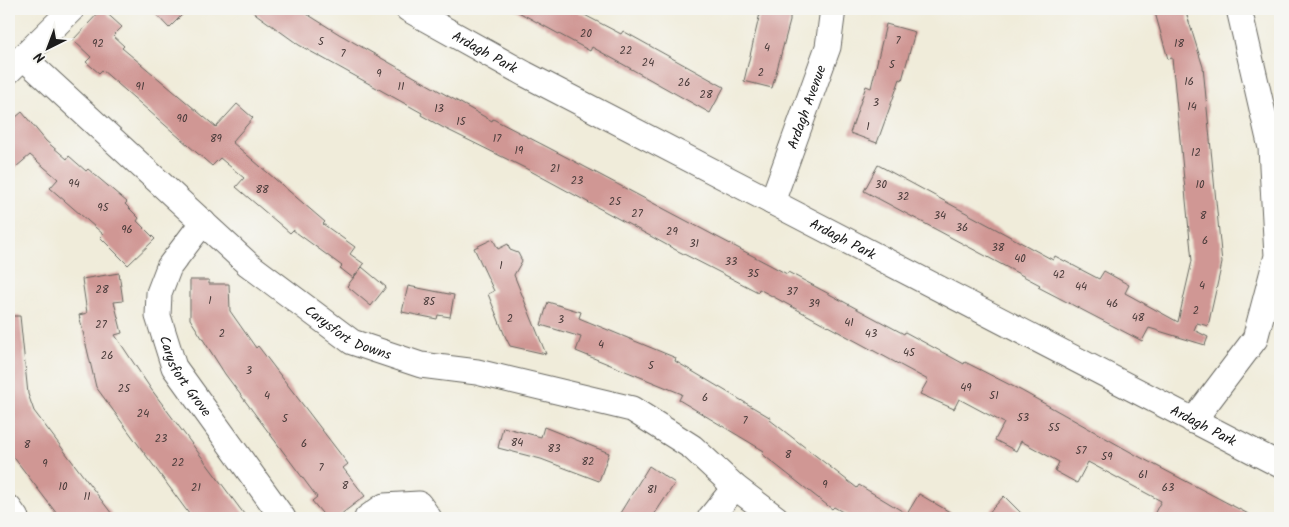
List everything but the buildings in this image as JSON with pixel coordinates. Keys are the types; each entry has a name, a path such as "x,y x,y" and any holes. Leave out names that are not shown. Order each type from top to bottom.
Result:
{"street":[{"path":"16,64 72,9"},
{"name":"Ardagh Park","path":"408,9 525,74 1280,465"},
{"name":"Ardagh Avenue","path":"772,202 828,47 833,9"},
{"path":"1193,421 1255,340 1277,256 1271,148 1239,9"},
{"name":"Carysfort Downs","path":"16,64 203,222 248,264 352,342 421,365 477,372 632,409 692,447 735,487 776,518"},
{"name":"Carysfort Grove","path":"203,222 169,267 159,293 158,316 174,367 284,518"},
{"path":"710,518 735,487"},
{"path":"367,518 384,506 419,504 429,518"},
{"path":"9,508 16,518"}]}
